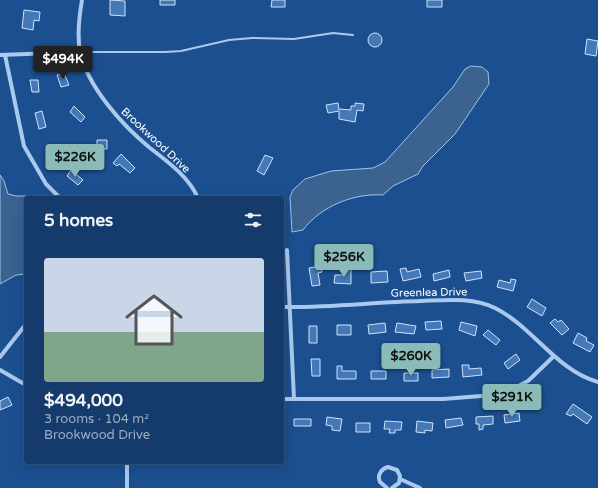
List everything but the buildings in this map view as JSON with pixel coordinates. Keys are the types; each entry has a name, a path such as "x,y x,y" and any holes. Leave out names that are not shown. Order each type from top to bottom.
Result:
{"street":[{"name":"Brookwood Drive","path":"82,0 78,23 80,52 96,89 122,122 144,143 182,174 197,196"},
{"path":"58,196 46,184 24,146 2,55 80,52"},
{"path":"286,250 294,399"},
{"name":"Greenlea Drive","path":"284,307 390,302 475,301 495,308 509,316 554,356 578,373 598,382"},
{"path":"0,356 24,326"},
{"path":"284,399 443,399 494,395 507,392 528,381 554,356"},
{"path":"0,370 24,384"},
{"path":"127,464 127,488"},
{"path":"387,488 382,485 379,479 380,472 385,468 392,467 397,470 400,480 397,485 392,488"},
{"path":"400,480 420,488"}],"lane":[{"path":"80,52 165,52 181,51 229,40 252,38 294,39 333,33 353,35"}],"water":[{"path":"471,66 482,67 488,72 489,84 455,134 423,166 418,174 393,186 383,195 361,196 339,203 319,214 303,230 292,232 290,197 293,190 305,179 331,171 373,168 385,162 453,87 465,69"},
{"path":"0,175 4,181 8,194 24,196 24,274 16,275 0,284"}]}
